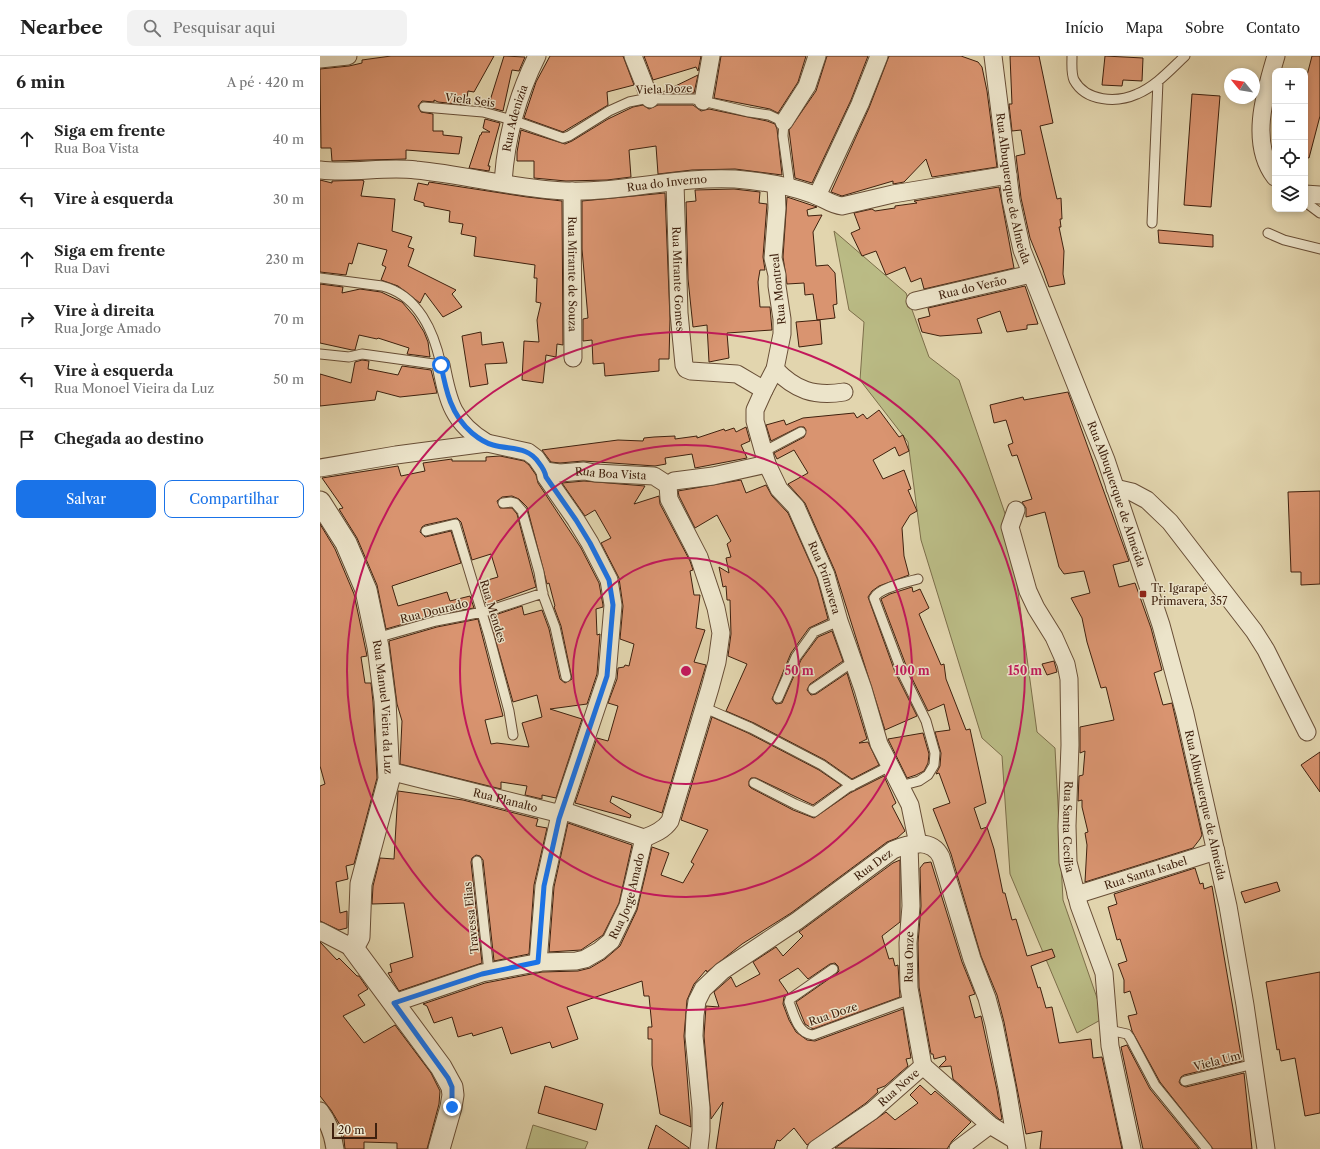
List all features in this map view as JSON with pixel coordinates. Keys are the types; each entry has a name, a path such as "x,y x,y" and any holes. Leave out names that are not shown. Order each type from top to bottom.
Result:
{"street":[{"path":"320,59 348,56"},
{"name":"Rua Adenizia","path":"503,182 505,155 512,120 537,56"},
{"path":"633,56 650,99"},
{"path":"703,101 711,56"},
{"path":"784,122 808,86 817,56"},
{"path":"817,196 860,104 879,56"},
{"name":"Rua Albuquerque de Almeida","path":"993,56 1016,227 1031,274 1074,380 1115,488 1161,625 1185,714 1229,913 1254,1064 1266,1149"},
{"path":"1274,176 1266,164 1262,151 1261,134 1263,105 1276,56"},
{"name":"Rua do Inverno","path":"320,170 351,172 382,169 414,169 503,182 518,186 572,191 716,179 756,181 783,186 817,196 836,206 842,206 893,194 1008,174"},
{"name":"Rua Mirante Gomes","path":"675,183 679,313 684,365 686,369 691,371 737,374 764,390"},
{"name":"Rua Montreal","path":"764,390 775,369 782,334 782,319 777,290 777,275 773,258 777,208 783,186"},
{"name":"Rua Mirante de Souza","path":"572,191 574,358"},
{"path":"1308,194 1320,195"},
{"name":"Rua do Verão","path":"915,301 1031,274"},
{"path":"441,365 450,403 454,411 471,432 487,443"},
{"path":"775,369 787,381 802,390 844,392"},
{"name":"Rua Primavera","path":"764,390 755,410 755,421 765,458 779,489 796,507 826,575 839,621 854,661 879,744 910,805 914,845"},
{"path":"320,468 396,455 487,443 528,452 536,458 545,471 546,477 590,543 609,580 613,605 607,676 562,812 544,886 538,962"},
{"path":"644,838 655,834 670,821 705,708 717,662 721,633 716,608 699,557 669,499 668,485 674,481 713,476 765,458"},
{"name":"Rua Boa Vista","path":"545,471 560,473 584,471 595,474 654,476 668,485"},
{"path":"1115,488 1132,492 1147,500 1170,522 1254,631 1266,650 1307,732"},
{"name":"Rua Manuel Vieira da Luz","path":"320,502 339,530 366,590 376,638 385,701 389,771 380,815 367,855 361,884 359,937 353,948"},
{"name":"Rua Santa Cecília","path":"1016,510 1010,527 1028,591 1036,608 1054,637 1066,664 1069,678 1068,862 1076,895 1104,973 1114,1065 1132,1149"},
{"name":"Rua Planalto","path":"389,771 553,812 567,812 644,838"},
{"name":"Rua Jorge Amado","path":"394,1003 489,972 538,962 576,961 585,959 599,951 611,941 628,906 644,838"},
{"path":"914,845 923,843 933,846 938,850 947,876 963,932 994,1024 1011,1109 1016,1144"},
{"name":"Rua Onze","path":"914,845 908,943 911,999 923,1066"},
{"name":"Rua Dez","path":"699,1149 701,1108 694,1036 697,1001 703,989 722,971 803,917 893,850 914,845"},
{"name":"Rua Santa Isabel","path":"1076,895 1216,851"},
{"path":"320,931 353,948 441,1067 452,1087 452,1107 439,1149"},
{"name":"Rua Nove","path":"816,1149 872,1111 923,1066 990,1125 1016,1144"},
{"path":"320,1111 328,1122 335,1149"},
{"path":"958,1149 990,1125"}],"lane":[{"path":"1072,56 1074,79 1080,88 1090,95 1101,98 1127,97 1138,94 1158,81 1185,56"},
{"path":"1152,223 1158,81"},
{"name":"Viela Doze","path":"512,120 561,138 566,138 616,108 629,102 650,99 694,99 749,112 770,115 784,122"},
{"name":"Viela Seis","path":"424,107 483,112 512,120"},
{"path":"783,186 784,122"},
{"path":"1308,204 1320,213"},
{"path":"1268,233 1284,240 1320,249"},
{"path":"320,278 382,286 390,288 409,299 422,316 431,333 441,365 362,354 349,357 320,354"},
{"path":"765,458 801,432"},
{"path":"503,503 511,502 521,508 539,572 543,593 555,627 566,677"},
{"name":"Rua Mendes","path":"426,531 455,524 501,680 513,735"},
{"path":"900,786 919,781 928,775 934,765 935,753 926,721 898,665 874,598 876,594 882,591 918,579"},
{"name":"Rua Dourado","path":"376,638 481,612 543,593"},
{"path":"778,698 796,657 814,632 839,621"},
{"path":"813,689 854,661"},
{"path":"705,708 751,728 829,768 852,786"},
{"path":"754,783 813,812 852,786 890,766"},
{"name":"Travessa Elias","path":"477,861 489,972"},
{"name":"Rua Doze","path":"833,969 790,999 789,1002 798,1023 803,1032 807,1035 813,1035 911,999"},
{"path":"1109,1030 1126,1034 1130,1038 1154,1085 1208,1149"},
{"name":"Viela Um","path":"1185,1081 1254,1064"}],"green space":[{"path":"834,231 906,293 929,357 959,380 1009,525 1037,732 1055,748 1063,900 1104,1018 1077,1033 1010,874 1002,756 982,738 921,540 908,442 860,380 864,322 849,310"},
{"path":"533,1125 588,1142 585,1149 526,1149"}],"building":[{"path":"391,56 494,56 474,92 468,91 466,105 438,102 434,100 434,102 422,101 418,106 421,112 433,114 433,131 443,131 443,135 462,137 459,154 406,150 406,159 332,161 331,148 321,148 320,69 349,66 362,63 362,60"},
{"path":"504,56 525,57 519,71 512,70 503,111 488,107"},
{"path":"550,56 623,56 634,85 607,92 608,105 563,132 524,118 536,82"},
{"path":"644,56 701,56 698,71 696,67 653,80"},
{"path":"721,56 806,56 798,82 778,113 770,109 714,98"},
{"path":"827,56 868,56 851,100 812,183 795,178 789,130 816,91"},
{"path":"889,56 961,56 978,62 982,67 987,91 997,167 932,177 926,159 904,182 893,184 893,181 842,196 831,192 869,108"},
{"path":"1010,56 1039,56 1053,123 1040,126 1057,199 1061,198 1062,219 1060,219 1061,227 1059,227 1064,251 1063,274 1065,284 1049,287 1030,238 1021,198 1016,156 1025,154 1021,130 1012,131 1009,104 1012,104"},
{"path":"1105,56 1143,58 1142,81 1123,80 1122,86 1102,85"},
{"path":"1312,56 1320,56 1320,116 1309,158 1308,158 1308,71"},
{"path":"698,75 694,93 661,93"},
{"path":"1192,94 1220,96 1211,207 1184,205"},
{"path":"643,105 649,109 658,105 693,105 701,111 709,109 775,124 777,129 782,175 735,169 692,170 658,174 656,146 629,150 631,177 607,180 566,181 534,178 534,161 517,161 521,130 565,144 608,119 633,107"},
{"path":"485,119 500,123 488,166 490,166 489,171 469,168 480,135 482,132 490,132 483,128"},
{"path":"320,180 332,183 332,181 362,180 364,181 361,196 395,199 392,231 412,237 408,247 414,249 408,266 456,290 452,294 462,307 443,317 425,293 420,303 398,286 381,280 386,267 382,265 387,250 358,243 352,264 349,263 346,275 320,272"},
{"path":"429,182 562,201 563,345 557,344 556,357 546,355 543,383 522,380 524,341 539,342 537,320 541,303 536,302 537,278 534,278 535,265 474,256 476,237 461,234 463,224 449,222 450,211 424,206 424,203 414,200 418,183 428,185"},
{"path":"999,187 1014,268 924,289 921,278 911,282 905,267 886,275 876,251 862,256 851,233 860,229 854,213 872,209 875,211 895,208 895,206 917,203 914,201"},
{"path":"734,189 760,192 759,203 767,204 763,257 765,270 760,270 758,282 760,307 770,307 772,330 727,333 729,358 709,362 707,325 693,327 688,279 686,202 696,201 695,190"},
{"path":"665,193 670,319 669,359 659,359 659,371 605,376 604,363 593,364 592,340 583,341 583,319 588,318 582,249 582,201"},
{"path":"787,197 817,207 807,210 808,216 822,215 813,232 816,266 828,265 835,273 837,304 833,305 835,318 817,320 813,294 805,295 804,283 787,284 783,257"},
{"path":"1158,230 1213,235 1213,247 1159,243"},
{"path":"320,284 343,287 342,293 360,289 381,292 402,302 414,316 424,332 428,342 430,357 407,354 409,348 378,338 359,335 355,350 320,343"},
{"path":"1025,286 1038,324 1027,325 1027,329 1007,332 1000,311 977,319 982,333 940,336 922,332 918,319 930,316 928,308"},
{"path":"820,320 822,344 799,347 796,322"},
{"path":"481,332 482,345 503,342 507,363 485,364 488,384 470,387 462,336"},
{"path":"362,360 369,361 368,369 398,375 402,366 431,370 437,393 400,397 377,391 375,400 320,406 320,374 351,383 355,362"},
{"path":"1068,392 1129,561 1113,565 1119,587 1135,583 1151,628 1162,670 1154,673 1163,705 1172,703 1202,835 1193,848 1085,882 1087,845 1085,833 1088,832 1082,807 1082,800 1078,801 1079,776 1083,775 1085,751 1080,753 1080,727 1114,720 1106,687 1101,688 1087,642 1082,618 1071,598 1090,593 1084,571 1064,574 1059,567 1045,512 1026,517 1026,508 1022,502 1032,499 1017,455 1012,456 1008,445 1013,443 1006,420 994,423 990,405 1023,397 1024,400"},
{"path":"879,410 899,437 903,435 909,451 899,456 895,447 873,460 883,479 904,470 911,489 908,490 917,511 910,515 902,528 904,556 909,575 879,586 872,591 868,597 895,672 917,716 885,730 835,571 805,503 788,484 808,473 794,450 777,459 774,453 804,437 806,430 804,427 799,427 771,441 766,425 784,420 786,425 803,418 854,413 857,418 863,414 867,419"},
{"path":"746,427 750,441 741,445 747,458 695,468 692,454 665,458 666,464 655,466 583,461 560,463 551,462 542,450 618,440 643,441 644,438 654,437 675,436 675,439 697,436 697,438 724,429 725,431 734,428 736,432"},
{"path":"500,456 524,461 536,475 538,483 581,548 599,583 603,605 603,607 596,609 597,635 600,634 597,674 587,704 550,709 582,719 556,798 542,795 542,799 525,795 527,786 501,782 501,789 400,764 402,721 397,704 389,641 437,627 478,619 503,716 485,720 491,744 497,743 529,747 522,723 542,717 537,695 513,702 489,617 522,606 524,615 542,610 549,629 560,679 565,683 572,679 561,626 554,607 549,583 547,584 527,507 519,499 512,496 502,497 497,501 500,508 512,508 517,514 536,587 486,605 481,582 498,577 491,554 472,560 461,522 457,518 425,525 422,527 420,532 425,537 451,531 461,563 392,586 398,606 447,592 450,601 470,596 474,608 435,615 386,629 377,585 357,538 339,509 343,508 322,478 398,466 401,476 425,471 423,463 452,459 452,461 486,461 486,457"},
{"path":"741,480 746,493 766,485 772,496 788,513 817,578 828,619 809,628 791,653 772,699 776,704 782,703 801,660 818,637 832,631 843,661 810,684 807,690 811,695 816,694 847,673 867,739 859,743 868,742 879,765 852,779 825,760 754,723 726,711 747,664 728,656 731,634 730,600 727,600 726,586 723,587 719,567 729,573 726,558 731,557 727,544 731,541 717,515 695,528 678,491"},
{"path":"584,481 645,486 634,504 659,496 660,504 690,561 693,570 690,571 694,595 700,595 696,628 705,630 694,662 706,665 662,813 612,796 610,802 631,815 630,818 575,803 597,738 608,741 618,706 608,703 617,679 618,668 624,667 625,665 629,666 634,644 620,639 623,606 619,578 601,543 611,538 595,510 585,516 562,483"},
{"path":"1320,491 1320,584 1301,585 1301,572 1291,572 1288,492"},
{"path":"320,524 335,549 354,594 367,656 361,657 365,683 371,683 377,778 354,864 346,866 348,879 336,882 340,913 347,911 347,928 339,930 320,921 320,786 325,784 320,766"},
{"path":"912,587 913,592 920,589 929,608 919,614 941,665 944,664 946,679 966,730 970,729 986,803 974,808 981,829 987,827 994,849 1003,893 1005,893 1012,920 1016,919 1027,956 1052,949 1055,957 1031,966 1038,988 1040,987 1046,1008 1052,1007 1059,1043 1091,1039 1093,1058 1102,1057 1122,1149 1040,1149 1042,1131 1026,1134 1004,1022 997,995 981,956 951,854 933,809 950,803 939,773 936,774 940,766 941,753 935,732 950,730 944,704 928,711 907,668 881,599 890,594"},
{"path":"1054,661 1057,672 1047,675 1042,664"},
{"path":"712,717 748,733 819,770 841,785 813,805 756,778 751,778 749,781 749,786 751,788 793,810 814,818 850,793 884,776 896,803 892,806 905,831 897,838 887,842 791,913 742,944 707,972 706,970 694,984 687,1000 684,1036 691,1127 660,1114 652,1065 652,1039 648,1039 648,1027 652,1027 649,996 644,996 642,981 567,1007 578,1039 552,1048 550,1042 511,1054 502,1027 473,1036 472,1033 458,1037 452,1017 434,1023 427,1006 423,1004 485,983 542,972 578,971 590,968 605,959 620,946 637,910 652,847 669,853 661,875 683,883 694,864 691,862 708,830 681,820"},
{"path":"923,733 929,754 928,763 924,771 907,778 888,739"},
{"path":"1320,752 1320,792 1301,765"},
{"path":"398,791 463,800 538,819 536,826 547,828 534,885 529,954 494,961 483,860 480,856 476,855 472,858 471,862 482,963 399,991 388,973 392,972 390,964 413,957 404,903 372,904 373,886 380,858 394,859"},
{"path":"568,823 632,845 619,903 603,935 581,950 549,952 554,887"},
{"path":"900,860 900,922 882,936 889,959 893,958 895,966 898,965 900,997 813,1029 805,1024 796,1002 836,974 839,971 838,966 835,963 830,964 808,979 798,968 779,980 788,993 784,997 783,1004 789,1020 796,1032 807,1040 815,1041 903,1009 911,1058 906,1059 908,1066 885,1086 877,1089 878,1092 866,1103 807,1145 794,1128 780,1141 777,1140 774,1149 716,1149 723,1102 711,1119 704,1036 706,1006 719,1007 714,992 731,977 736,987 760,974 753,962 776,947 783,956 803,936 799,932 893,863"},
{"path":"931,862 962,962 975,994 969,996 975,1018 981,1016 997,1090 1002,1119 1000,1120 953,1079 951,1066 939,1067 946,1060 945,1056 934,1059 933,1054 931,1054 919,987 918,943 921,906 920,868 924,863"},
{"path":"1195,868 1200,884 1203,883 1204,889 1212,886 1242,1061 1184,1075 1181,1077 1179,1082 1181,1085 1186,1087 1244,1073 1252,1149 1213,1149 1160,1082 1132,1031 1128,1016 1137,1014 1130,991 1124,993 1124,980 1118,964 1127,961 1120,939 1117,940 1108,907 1117,904 1114,894"},
{"path":"1277,882 1280,891 1245,903 1241,892"},
{"path":"320,942 337,960 339,958 357,976 359,976 368,989 358,995 365,1005 343,1016 364,1043 395,1025 431,1073 440,1091 439,1104 427,1149 397,1149 397,1143 364,1142 364,1149 345,1149 343,1130 331,1110 320,1096"},
{"path":"1320,972 1320,1113 1305,1116 1295,1058 1281,1061 1279,1049 1277,1050 1266,982"},
{"path":"1127,1045 1150,1089 1199,1149 1143,1149 1121,1047"},
{"path":"920,1085 931,1095 935,1091 971,1122 952,1141 947,1149 835,1148 886,1112 895,1120 918,1103 910,1095"},
{"path":"545,1086 603,1104 596,1130 538,1113"},
{"path":"656,1125 689,1148 689,1149 648,1149"}],"place":[{"name":"Tr. Igarapé Primavera, 357","path":"1143,594"}],"route":[{"path":"441,365 450,403 458,417 471,432 479,439 494,446 519,449 533,454 536,458 545,471 546,477 590,543 609,580 612,591 613,605 607,676 583,745 564,808 559,819 544,886 541,908 538,962 482,974 394,1003 448,1078 452,1087 452,1107"}]}
